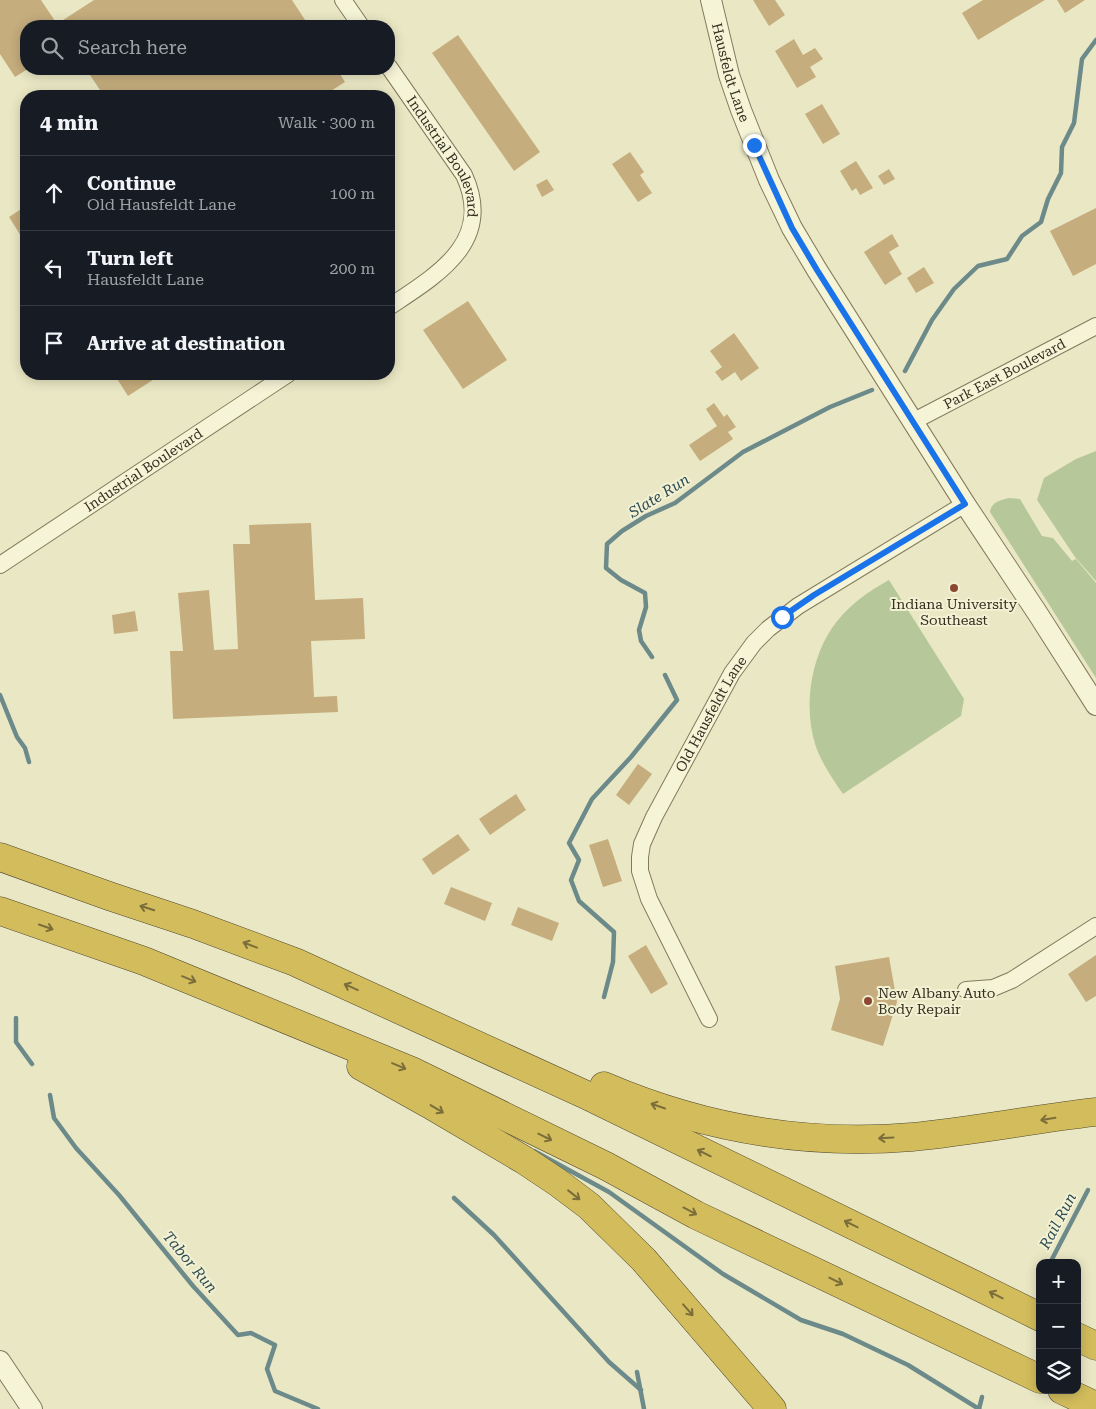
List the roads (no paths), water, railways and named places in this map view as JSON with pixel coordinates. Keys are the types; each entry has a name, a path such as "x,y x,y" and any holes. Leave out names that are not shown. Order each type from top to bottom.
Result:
{"highway":[{"path":"0,857 193,924 295,962 584,1094 946,1270 1036,1316"},
{"path":"0,912 144,961 414,1072 597,1162 696,1215 1036,1378"},
{"path":"241,1000 429,1104 524,1160 568,1190 603,1219 644,1260 772,1409"},
{"path":"390,1005 568,1070 651,1104 693,1118 780,1136 868,1140 912,1137 1096,1112"},
{"path":"1081,1339 1096,1346"},
{"path":"1070,1394 1096,1406"}],"street":[{"path":"343,0 356,20"},
{"name":"Hausfeldt Lane","path":"711,0 729,75 741,110 769,180 792,228 965,504 1096,705"},
{"name":"Industrial Boulevard","path":"395,75 464,175 471,190 474,206 468,236 461,250 436,274 395,303"},
{"name":"Park East Boulevard","path":"914,421 1096,326"},
{"name":"Industrial Boulevard","path":"0,565 279,380"},
{"name":"Old Hausfeldt Lane","path":"709,1019 643,884 640,871 642,844 654,817 732,673 754,643 768,629 814,595 965,504"},
{"path":"966,990 993,988 1012,980 1096,926"},
{"path":"0,1361 32,1409"}],"waterway":[{"name":"Slate Run","path":"905,371 932,320 954,289 978,266 1007,259 1022,236 1041,222 1048,199 1061,173 1062,147 1074,123 1082,59 1096,40"},
{"name":"Slate Run","path":"652,657 641,641 639,630 646,607 645,593 621,580 606,568 607,544 622,531 646,516 675,503 743,452 830,407 872,390"},
{"name":"Slate Run","path":"604,997 613,962 614,932 579,901 571,880 579,860 569,843 592,799 631,757 677,700 665,675"},
{"name":"Tabor Run","path":"0,695 17,737 25,748 29,762"},
{"name":"Tabor Run","path":"16,1018 16,1042 32,1064"},
{"name":"Tabor Run","path":"50,1095 54,1118 76,1148 119,1195 193,1286 238,1335 251,1333 275,1345 267,1369 275,1391 318,1409"},
{"path":"534,1151 609,1192 723,1274 801,1320 843,1334 908,1365 979,1409"},
{"name":"Rail Run","path":"1052,1259 1088,1190"},
{"path":"454,1198 494,1235 609,1362 641,1390"},
{"name":"Slate Run","path":"637,1372 644,1409"},
{"name":"Rail Run","path":"979,1409 982,1397"}],"place":[{"name":"Indiana University Southeast","path":"954,588"},
{"name":"New Albany Auto Body Repair","path":"868,1001"}]}
